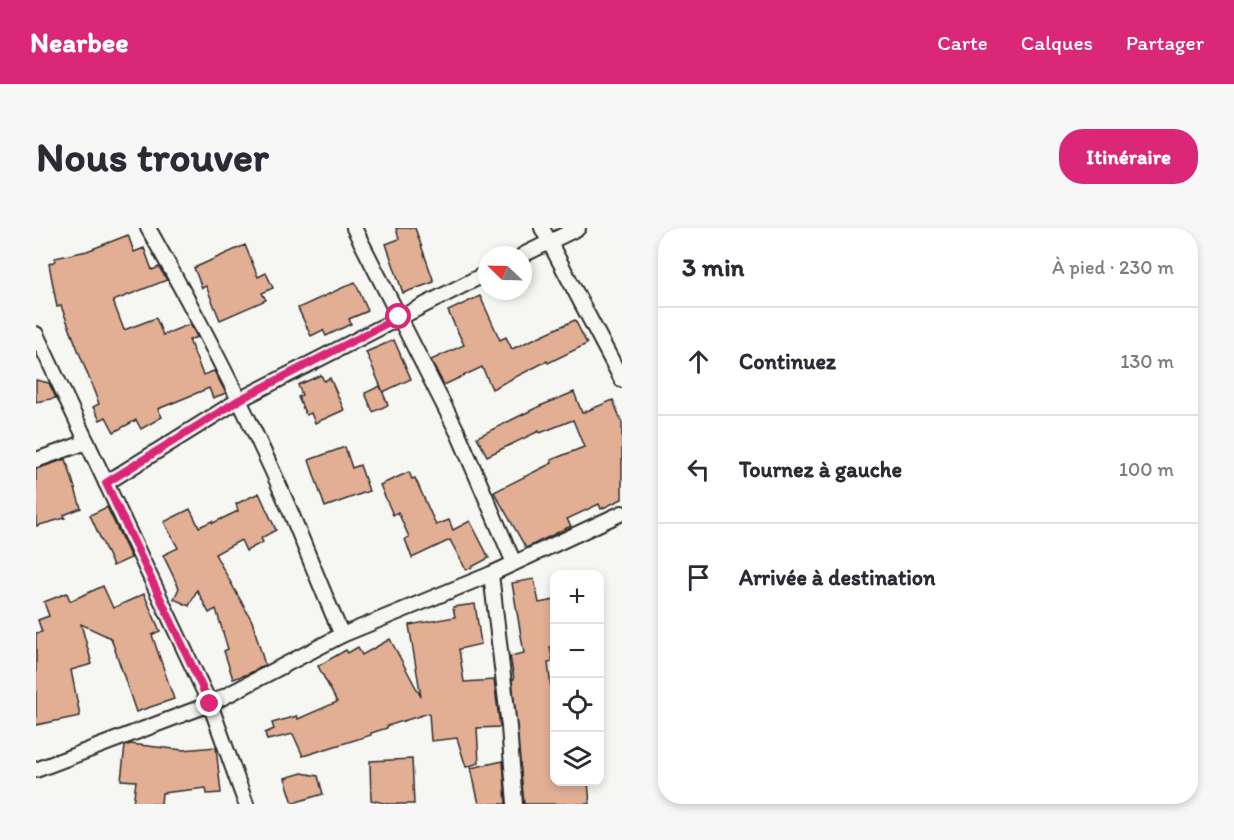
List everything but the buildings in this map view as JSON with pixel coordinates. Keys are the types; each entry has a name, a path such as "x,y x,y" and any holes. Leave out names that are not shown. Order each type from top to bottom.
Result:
{"street":[{"path":"148,228 183,290 239,400 291,512 342,635"},
{"path":"354,228 458,433 514,563"},
{"path":"542,228 622,380"},
{"path":"532,250 578,228"},
{"path":"106,483 239,400 478,278"},
{"path":"36,334 210,704 246,804"},
{"path":"36,460 87,442"},
{"path":"36,770 210,704 342,635 491,574 622,513"},
{"path":"491,574 509,727 515,804"}],"route":[{"path":"210,704 106,483 239,400 399,317"}]}
